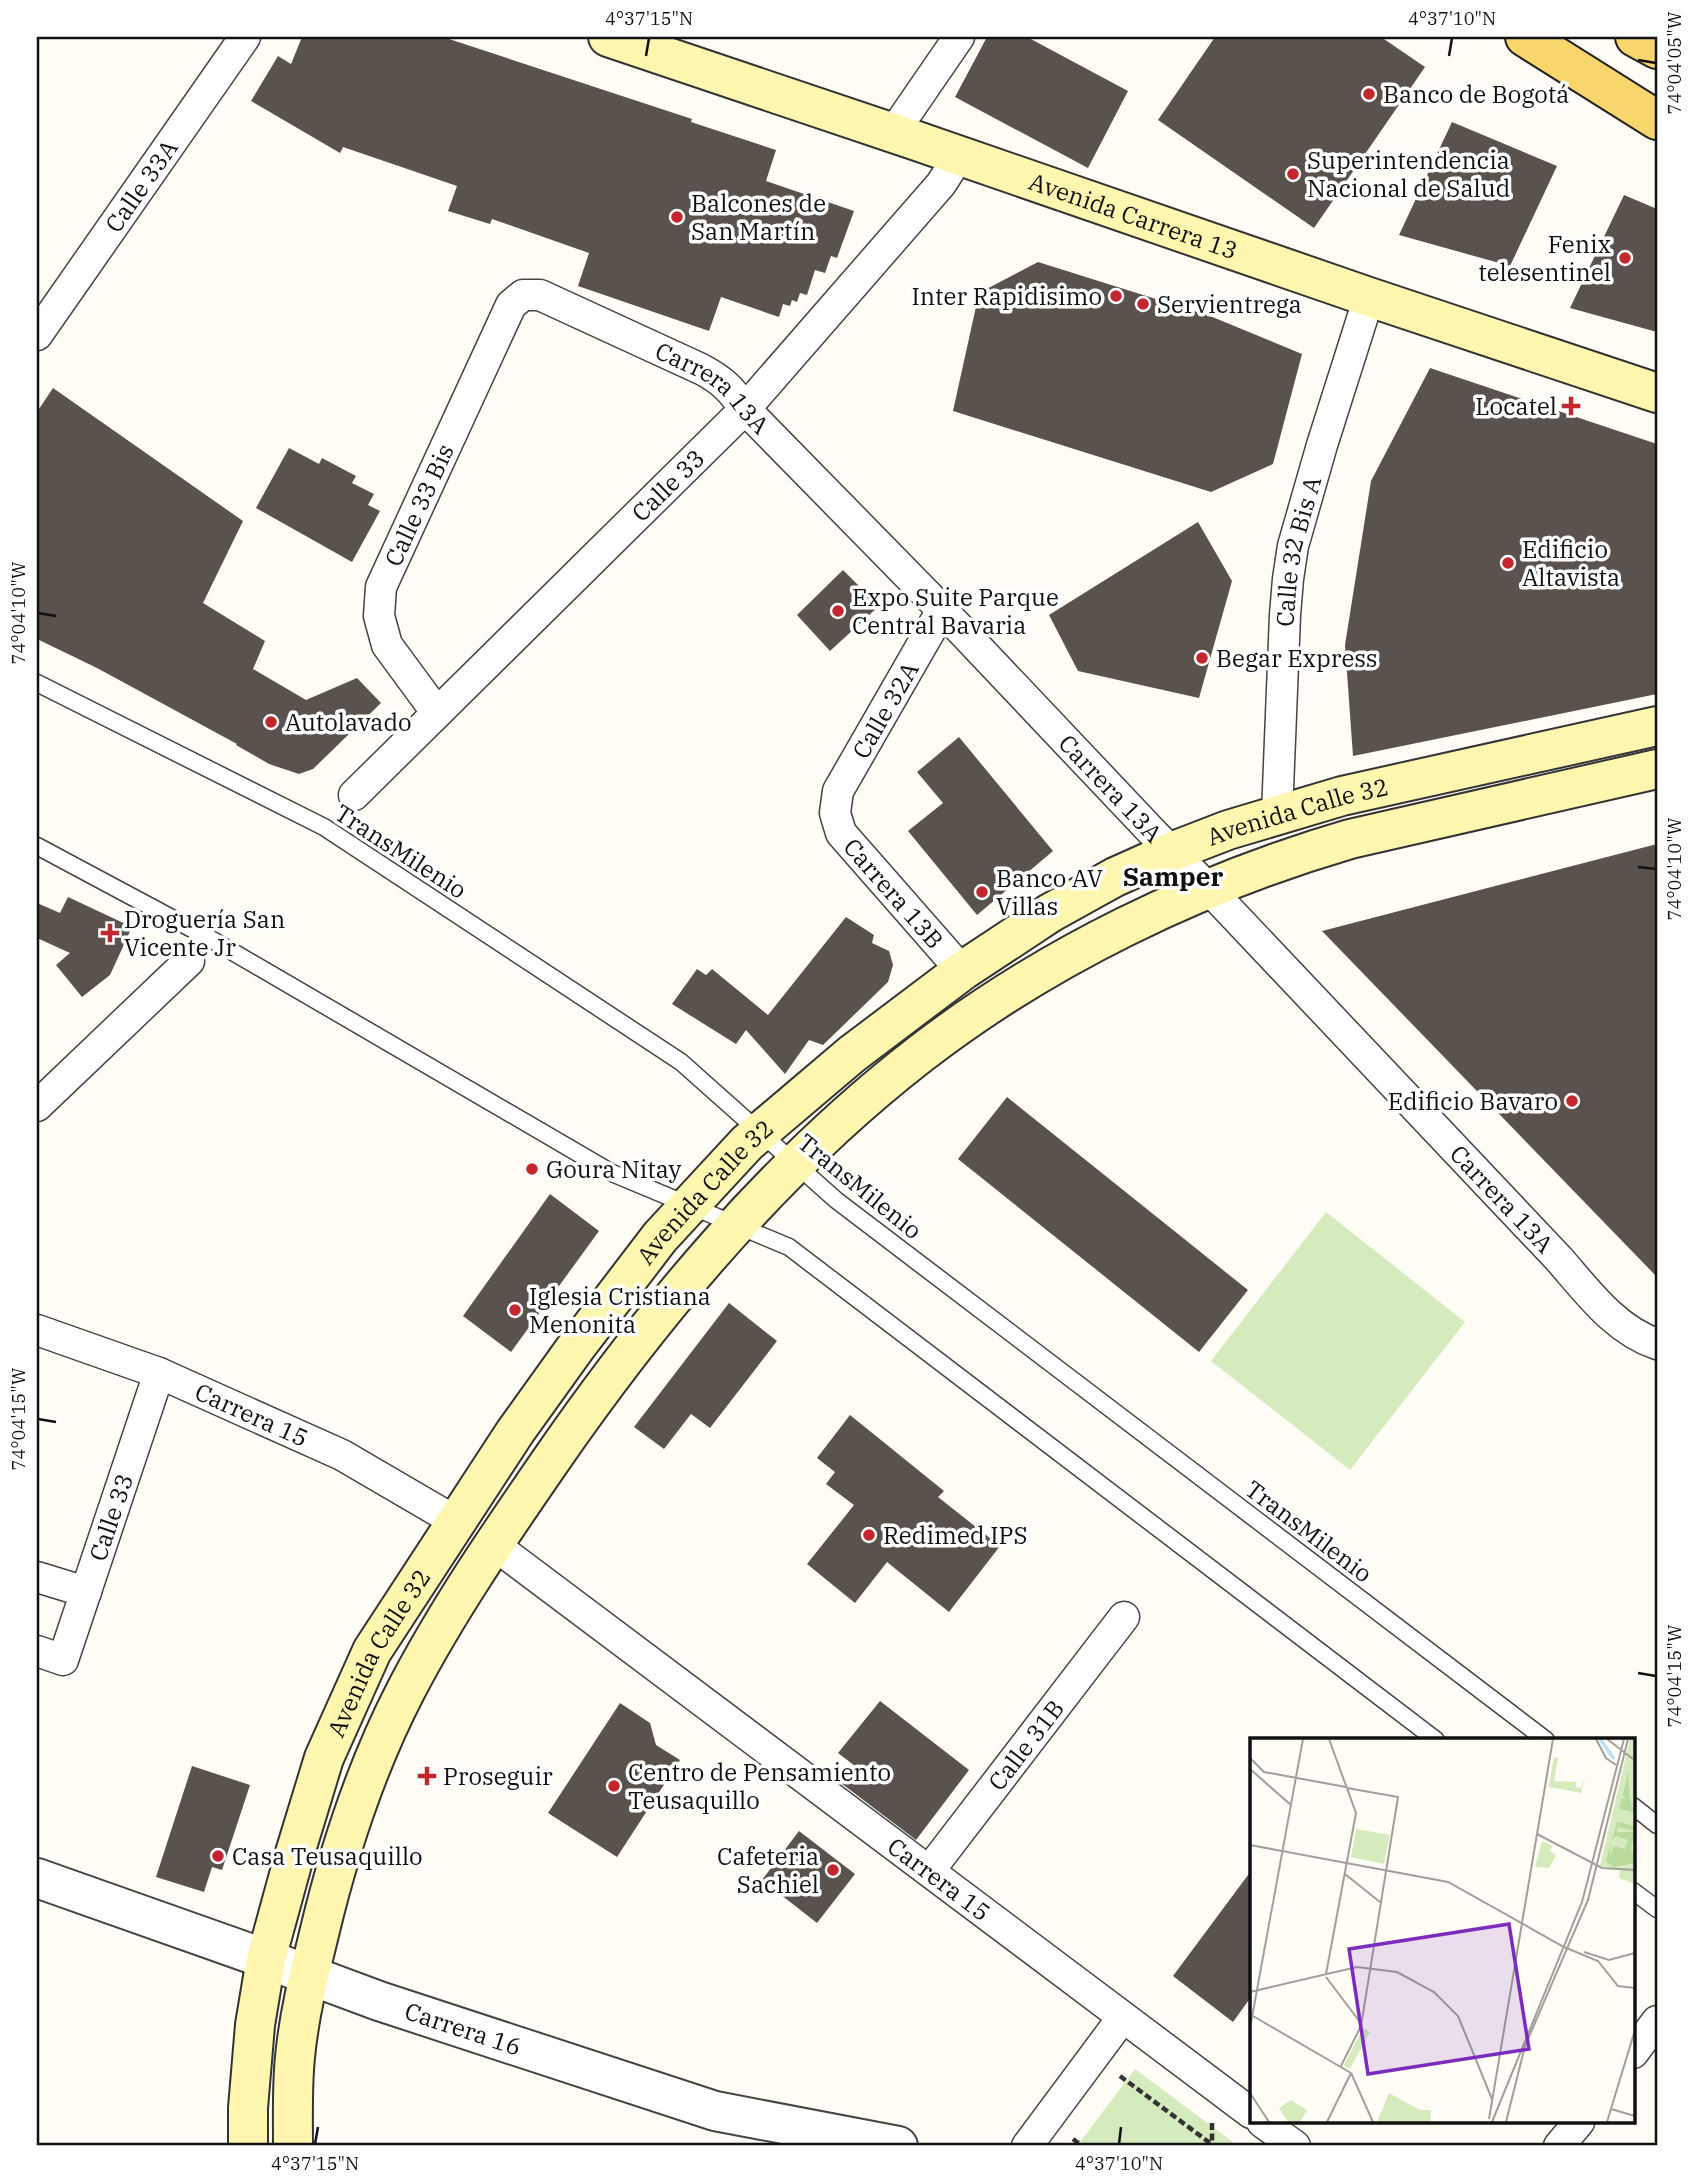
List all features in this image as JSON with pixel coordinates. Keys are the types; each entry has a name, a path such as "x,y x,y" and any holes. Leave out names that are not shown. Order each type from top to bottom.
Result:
{"main road":[{"name":"Avenida Carrera 13","path":"608,37 1657,393"},
{"path":"1525,37 1657,120"},
{"name":"Avenida Calle 32","path":"248,2146 248,2108 255,2025 265,1959 324,1758 372,1651 455,1521 584,1336 641,1260 688,1205 759,1132 852,1054 962,971 1061,906 1115,877 1171,852 1277,814 1342,796 1657,726"},
{"name":"Avenida Calle 32","path":"293,2146 295,2057 309,1975 324,1910 346,1834 381,1743 407,1688 493,1544 580,1419 681,1287 736,1225 796,1164 840,1121 918,1055 974,1015 1095,943 1208,888 1305,852 1350,839 1657,769"}],"street":[{"name":"Calle 33A","path":"37,335 245,37"},
{"path":"892,133 959,37"},
{"name":"Calle 33","path":"354,795 745,409 941,184 960,156"},
{"name":"Carrera 13A","path":"523,295 540,295 718,377 732,390 745,409 1208,888 1559,1259 1602,1308 1618,1323 1657,1344"},
{"name":"Calle 33 Bis","path":"437,713 387,645 379,617 381,587 511,305 523,295"},
{"name":"Calle 32 Bis A","path":"1277,814 1289,568 1302,510 1369,297"},
{"name":"Calle 32A","path":"835,813 838,791 942,611"},
{"name":"Carrera 13B","path":"835,813 841,833 962,971"},
{"path":"37,1106 189,961"},
{"name":"Carrera 15","path":"37,1330 159,1373 342,1455 455,1521"},
{"name":"Calle 33","path":"50,1655 86,1592 159,1373"},
{"name":"Carrera 15","path":"493,1544 1250,2112"},
{"path":"37,1577 86,1592"},
{"name":"Calle 31B","path":"929,1871 1124,1617"},
{"name":"Carrera 16","path":"37,1878 379,2001 715,2112 898,2146"},
{"path":"1027,2146 1123,2017"},
{"path":"1634,2052 1657,2021"},
{"path":"1265,2124 1295,2146"},
{"path":"1559,2146 1577,2124"}],"lane":[{"path":"1618,37 1645,48"},
{"path":"1560,59 1657,105"},
{"name":"TransMilenio","path":"37,683 324,827 681,1062 836,1200 1543,1738"},
{"path":"37,846 209,938 612,1173 789,1247 1433,1738"},
{"path":"1634,1807 1657,1825"},
{"path":"1634,1892 1657,1909"}],"path":[{"path":"1094,2056 1214,2146"}],"green space":[{"path":"1326,1212 1465,1322 1350,1470 1211,1361"},
{"path":"1135,2069 1238,2146 1077,2146"}],"building":[{"path":"302,37 443,37 692,119 691,122 776,150 766,181 854,211 837,258 831,256 825,273 815,270 807,295 800,293 797,302 792,300 790,306 783,304 779,317 721,297 709,331 578,286 589,253 492,219 490,224 448,211 457,186 343,147 340,153 251,101 278,56 291,64"},
{"path":"987,37 1027,37 1128,91 1088,168 955,97"},
{"name":"Superintendencia Nacional de Salud","path":"1215,37 1381,37 1425,67 1314,228 1158,120"},
{"path":"1452,122 1557,166 1510,266 1399,235"},
{"name":"Fenix telesentinel","path":"1624,195 1657,209 1657,332 1570,308"},
{"path":"1038,262 1210,316 1302,354 1273,464 1211,492 953,411 979,293"},
{"name":"Edificio Altavista","path":"1430,368 1657,444 1657,694 1353,756 1345,645 1371,481"},
{"path":"53,388 243,521 203,603 265,641 253,669 306,700 357,678 381,703 313,769 299,774 269,764 97,668 37,639 37,412"},
{"path":"289,448 319,464 322,458 356,476 352,483 374,494 368,505 380,511 352,562 256,508"},
{"path":"1198,522 1232,581 1199,698 1078,671 1049,615"},
{"name":"Expo Suite Parque Central Bavaria","path":"843,570 879,606 830,651 797,615"},
{"path":"959,737 1053,851 977,915 908,831 943,803 917,772"},
{"name":"Edificio Bavaro","path":"1657,844 1657,1277 1322,931"},
{"path":"68,897 132,927 110,975 82,997 56,965 70,953 37,938 37,903 60,913"},
{"path":"846,917 874,935 872,943 889,951 893,965 888,982 823,1045 809,1040 785,1074 746,1030 736,1044 672,1004 697,969 706,975 712,969 768,1015"},
{"path":"1007,1097 1248,1290 1199,1352 958,1159"},
{"path":"550,1194 599,1231 511,1352 463,1316"},
{"path":"729,1303 777,1341 710,1428 691,1414 664,1449 634,1427"},
{"path":"850,1415 944,1491 938,1497 1000,1546 949,1612 887,1562 855,1603 807,1564 854,1505 826,1484 835,1472 817,1458"},
{"path":"880,1701 969,1770 916,1840 841,1783 855,1766 838,1753"},
{"name":"Centro de Pensamiento Teusaquillo","path":"620,1703 650,1723 656,1745 680,1760 617,1857 548,1813"},
{"path":"192,1766 250,1785 222,1870 212,1867 204,1892 156,1877"},
{"path":"799,1831 855,1874 817,1923 762,1880"},
{"path":"1250,1872 1250,1998 1233,2022 1173,1976"}],"place":[{"name":"Banco de Bogotá","path":"1369,94"},
{"name":"Superintendencia Nacional de Salud","path":"1293,174"},
{"name":"Balcones de San Martín","path":"677,217"},
{"name":"Fenix telesentinel","path":"1625,258"},
{"name":"Inter Rapidisimo","path":"1116,296"},
{"name":"Servientrega","path":"1143,304"},
{"name":"Locatel","path":"1571,406"},
{"name":"Edificio Altavista","path":"1508,563"},
{"name":"Expo Suite Parque Central Bavaria","path":"838,611"},
{"name":"Begar Express","path":"1202,658"},
{"name":"Autolavado","path":"271,722"},
{"name":"Banco AV Villas","path":"982,892"},
{"name":"Droguería San Vicente Jr","path":"110,933"},
{"name":"Edificio Bavaro","path":"1572,1101"},
{"name":"Goura Nitay","path":"532,1169"},
{"name":"Iglesia Cristiana Menonita","path":"515,1310"},
{"name":"Redimed IPS","path":"869,1535"},
{"name":"Proseguir","path":"427,1776"},
{"name":"Centro de Pensamiento Teusaquillo","path":"614,1786"},
{"name":"Casa Teusaquillo","path":"218,1856"},
{"name":"Cafeteria Sachiel","path":"833,1870"}],"district":[{"name":"Samper","path":"1173,876"}]}
